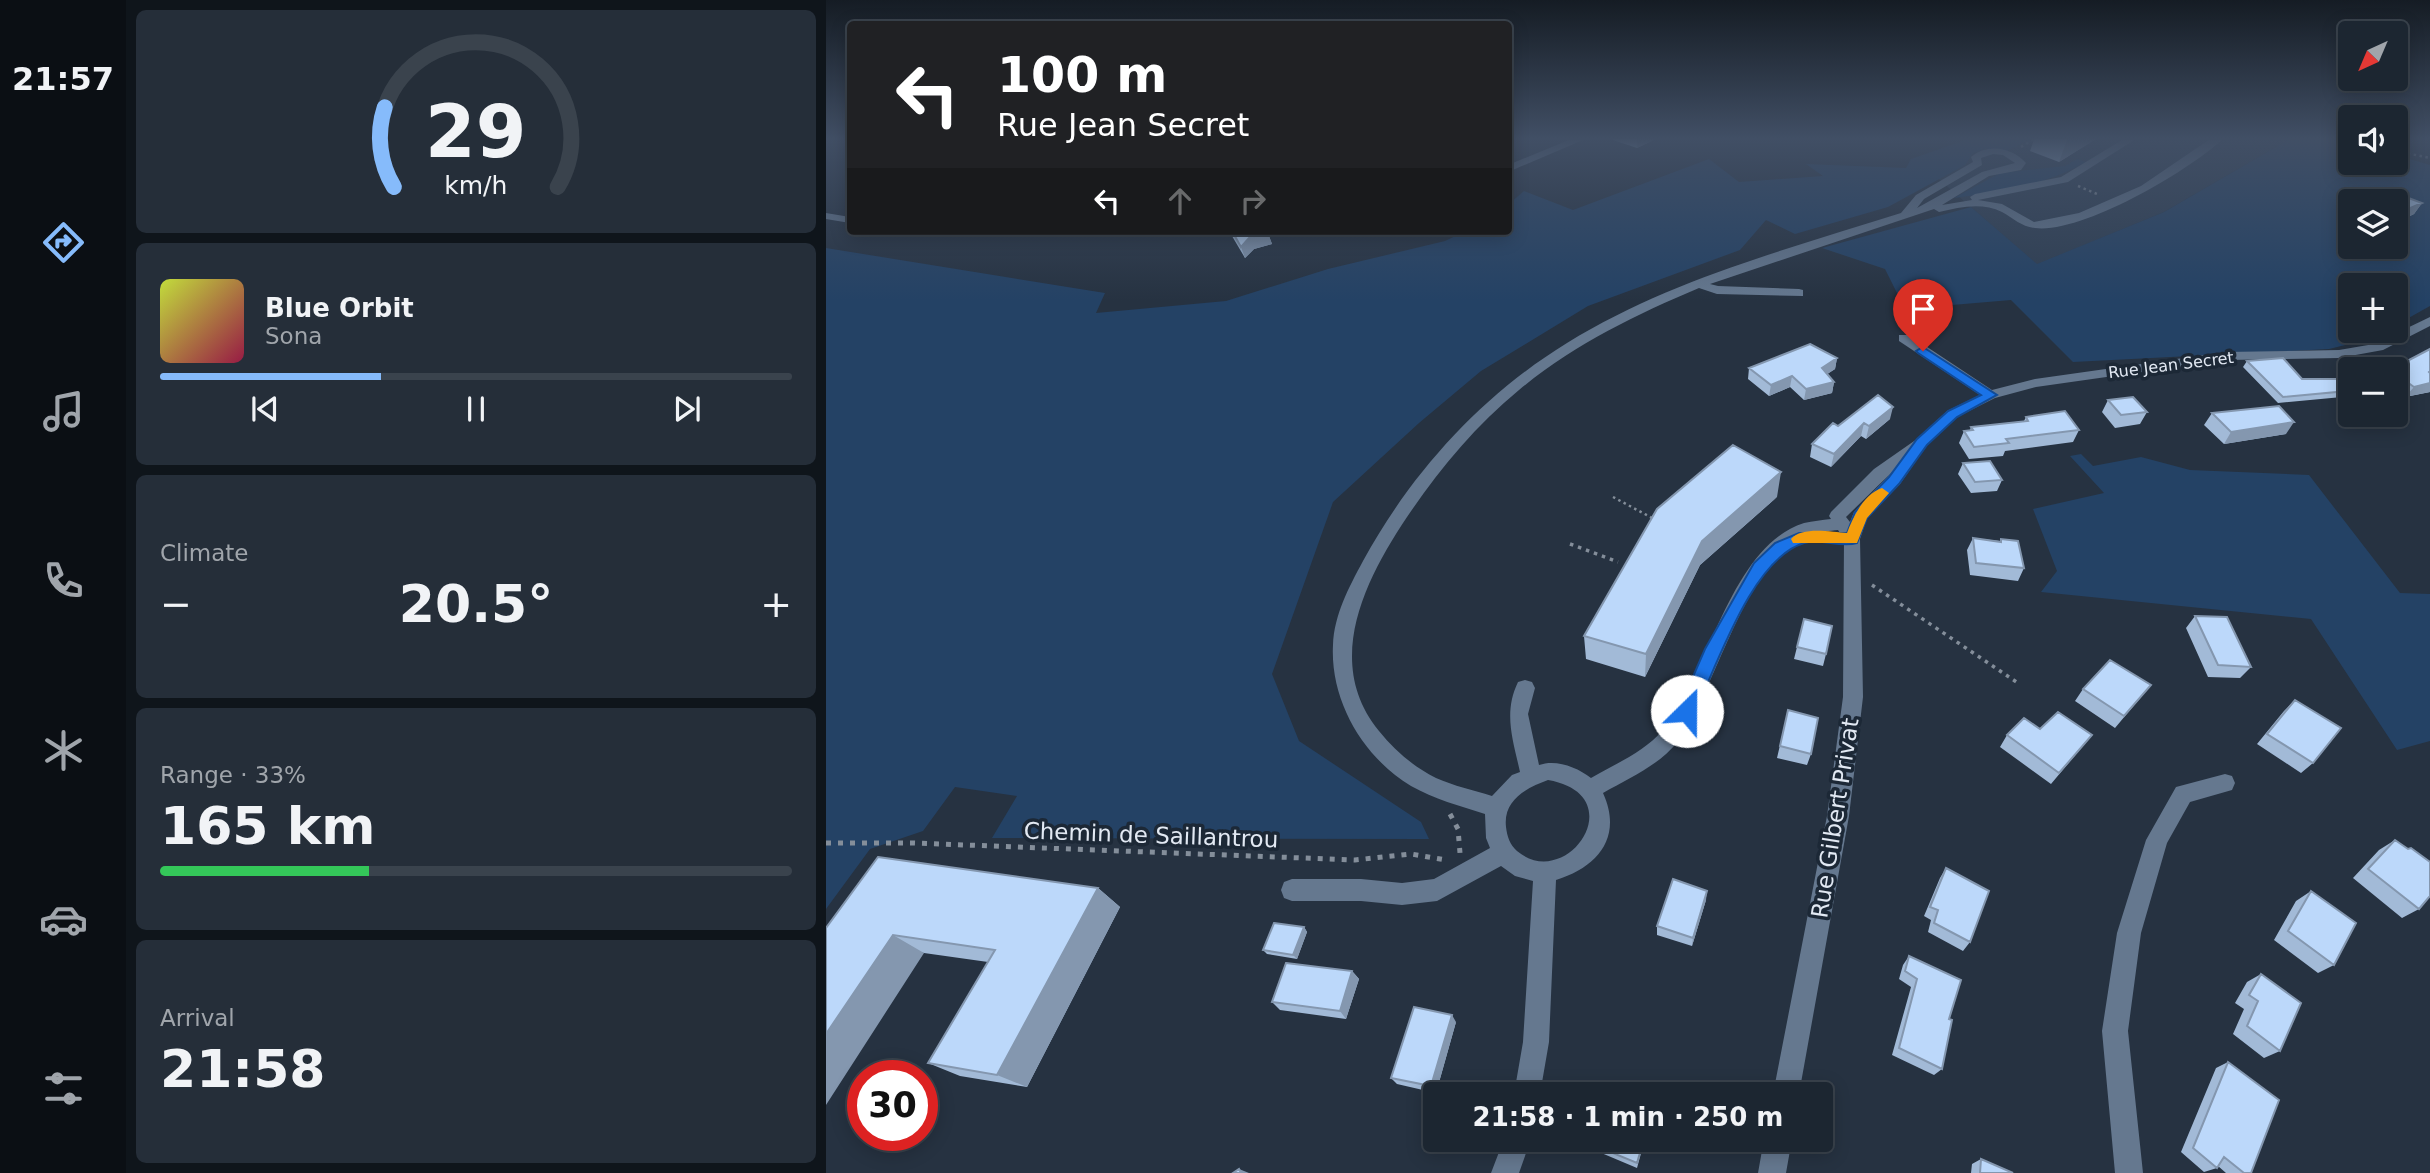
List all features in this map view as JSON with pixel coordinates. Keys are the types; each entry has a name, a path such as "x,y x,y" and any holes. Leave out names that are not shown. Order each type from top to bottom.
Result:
{"street":[{"path":"1906,214 1920,197 1929,192"},
{"path":"1925,210 1957,192"},
{"path":"1925,210 1952,201 2014,192"},
{"path":"1496,807 1456,797 1407,772 1384,751 1360,722 1347,692 1342,670 1342,641 1347,614 1359,583 1397,518 1426,478 1486,411 1541,366 1621,318 1793,248 1906,214 1970,202 2002,208 2026,222 2042,225 2119,203 2139,192"},
{"path":"826,216 847,220"},
{"path":"1699,284 1717,290 1799,293"},
{"name":"Rue Jean Secret","path":"1846,532 1894,480 1922,442 1952,414 1990,395 2035,383 2226,356 2339,354 2378,347 2430,321"},
{"path":"1904,338 1990,395"},
{"path":"1591,789 1652,753 1670,736 1687,711 1713,649 1759,567 1780,547 1805,537 1846,532"},
{"name":"Rue Gilbert Privat","path":"1788,1082 1838,817 1853,697 1854,582 1846,532"},
{"path":"1525,688 1518,714 1531,774"},
{"path":"1564,772 1579,779 1591,789 1598,802 1601,818 1599,833 1591,848 1571,864 1545,872 1514,864 1503,853 1493,831 1496,807 1504,793 1516,781 1531,774 1564,772"},
{"path":"2129,1173 2115,1031 2129,933 2157,840 2183,794 2225,783"},
{"path":"1292,890 1361,890 1402,894 1437,890 1470,874 1503,853"},
{"path":"1529,1082 1536,1042 1545,872"},
{"path":"1505,1173 1513,1152"},
{"path":"1772,1173 1775,1152"}],"path":[{"path":"2092,192 2119,203"},
{"path":"1613,497 1656,519"},
{"path":"1570,544 1618,562"},
{"path":"1854,582 1872,585 2018,683"},
{"path":"1439,809 1456,821 1458,848 1470,874"},
{"name":"Chemin de Saillantrou","path":"826,843 914,843 1355,860 1411,854 1450,861 1470,874"}],"shaded area":[{"path":"1523,192 1573,210 1622,192 1916,192 1888,207 1795,234 1766,220 1740,250 1588,306 1481,371 1419,423 1333,502 1272,674 1299,741 1421,822 1429,839 992,838 1017,796 955,787 923,831 870,849 826,909 826,248 1105,293 1096,313 1226,301 1328,269 1445,241 1458,235 1512,235 1512,201"},
{"path":"1953,192 2199,192 2164,212 2037,265"},
{"path":"1966,192 1995,192 1954,198"},
{"path":"2199,192 2338,192 2338,259 2408,259 2408,192 2430,192 2430,306 2408,318 2408,273 2338,273 2338,343 2354,343 2329,349 2073,362 2011,300 1905,309 1885,269 1822,248 1971,207 2037,264 2164,212"},
{"path":"2081,454 2093,466 2141,457 2190,470 2309,475 2400,593 2430,594 2430,741 2397,750 2311,619 2041,592 2057,571 2033,509 2104,493 2070,456"}],"building":[{"path":"2408,198 2422,203 2408,209"},
{"path":"1234,235 1259,235 1250,237 1241,247"},
{"path":"1810,344 1837,358 1822,368 1834,382 1806,389 1792,376 1771,385 1749,368"},
{"path":"2430,349 2430,383 2414,387 2408,383 2408,361"},
{"path":"2283,358 2302,379 2338,379 2338,392 2283,397 2247,361"},
{"path":"1878,395 1893,407 1869,426 1864,423 1834,454 1812,444 1833,423 1838,426"},
{"path":"2133,397 2147,412 2121,415 2108,400"},
{"path":"2279,406 2294,422 2231,432 2212,413"},
{"path":"2065,411 2079,430 2006,439 2009,443 1974,447 1964,431 1973,430 1971,427 2028,421 2026,417"},
{"path":"1733,445 1781,472 1702,541 1646,654 1584,636 1657,509"},
{"path":"1990,461 2002,480 1975,482 1963,463"},
{"path":"1973,538 2001,542 2001,539 2018,541 2024,568 1976,563"},
{"path":"2195,616 2227,617 2251,667 2218,665"},
{"path":"1804,619 1832,626 1826,654 1797,647"},
{"path":"2110,660 2151,685 2124,716 2083,689"},
{"path":"2295,700 2341,728 2313,763 2267,734"},
{"path":"1788,710 1818,718 1811,754 1780,746"},
{"path":"2058,712 2092,735 2059,773 2007,735 2024,718 2040,729"},
{"path":"2395,840 2430,862 2430,896 2419,909 2368,869"},
{"path":"878,857 1098,888 997,1075 938,1065 938,1060 930,1060 995,950 893,935 826,1034 826,928"},
{"path":"1946,868 1989,891 1970,942 1934,923 1938,910 1930,907"},
{"path":"1673,879 1707,891 1693,938 1657,926"},
{"path":"2311,891 2356,923 2334,965 2288,931"},
{"path":"1274,923 1304,927 1293,955 1263,950"},
{"path":"1909,956 1961,980 1949,1019 1952,1020 1942,1069 1899,1048 1917,979 1905,971"},
{"path":"1286,963 1352,971 1340,1011 1272,1002"},
{"path":"2261,974 2301,1003 2280,1051 2247,1026 2258,1001 2249,995"},
{"path":"1414,1007 1452,1015 1432,1082 1423,1082 1423,1084 1391,1078"},
{"path":"2228,1062 2279,1100 2251,1173 2244,1173 2224,1157 2217,1168 2193,1148"},
{"path":"1610,1152 1640,1152 1637,1163"},
{"path":"1981,1159 2013,1173 1980,1173"}],"slow traffic":[{"path":"1799,539 1817,536 1852,539 1860,516 1882,493"}],"route":[{"path":"1687,711 1713,649 1759,567 1780,547 1805,537 1835,536 1852,539 1860,516 1894,480 1922,442 1952,414 1990,395 1923,351"}]}
